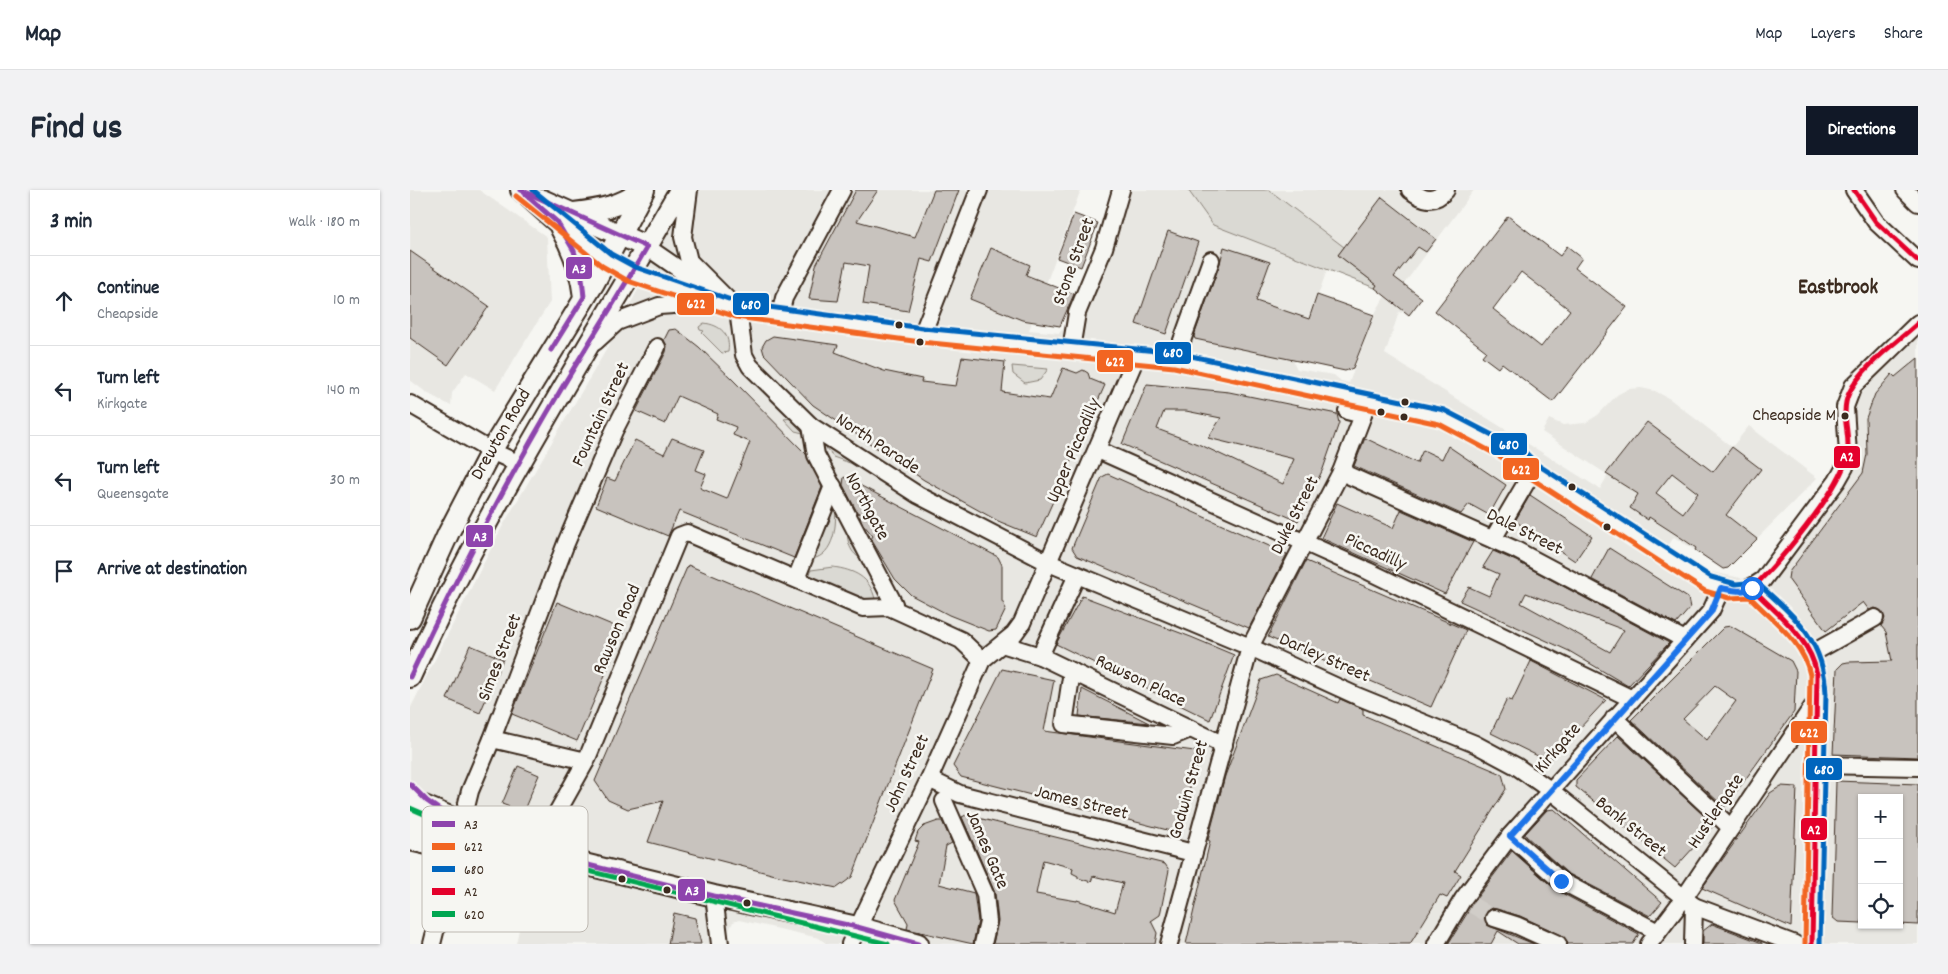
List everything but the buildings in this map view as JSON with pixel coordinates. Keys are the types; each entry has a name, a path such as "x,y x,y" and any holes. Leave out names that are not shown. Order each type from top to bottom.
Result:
{"main road":[{"path":"521,190 565,218 607,260 632,274"},
{"path":"565,218 631,199 643,190"},
{"name":"Drewton Road","path":"410,618 449,532 492,450 607,260 643,190"},
{"name":"Drewton Road","path":"410,677 470,554 584,353 680,190"},
{"path":"565,218 620,235 647,247"},
{"path":"565,218 582,278 584,297"},
{"path":"410,784 433,806"},
{"path":"410,800 422,806"},
{"path":"588,865 714,896 853,936 918,944"}],"street":[{"path":"689,190 683,237 689,261 738,310"},
{"path":"780,315 784,298 842,190"},
{"path":"922,335 979,190"},
{"name":"Stone Street","path":"1071,349 1077,314 1104,248 1121,190"},
{"path":"1410,190 1424,199 1431,200 1438,198 1446,190"},
{"path":"1854,190 1876,222 1918,261"},
{"path":"1905,190 1918,203"},
{"path":"647,247 738,310"},
{"path":"1174,360 1211,260"},
{"path":"632,274 738,310 922,335 1174,360 1442,417 1521,459 1533,471 1694,575 1721,588 1750,589 1763,580 1798,534 1837,481 1844,467 1848,454 1845,407 1853,386 1918,323"},
{"path":"584,353 617,322 659,306 710,302"},
{"name":"North Parade","path":"738,310 744,355 750,366 811,426 918,495 1049,563 1077,575"},
{"name":"Fountain Street","path":"584,501 614,431 657,347"},
{"name":"Upper Piccadilly","path":"1002,644 1022,623 1137,356"},
{"path":"410,404 520,464"},
{"name":"Duke Street","path":"1250,647 1341,472 1363,415 1347,411"},
{"name":"Northgate","path":"811,426 816,454 894,604"},
{"name":"Piccadilly","path":"1098,450 1306,542 1529,647 1628,697 1633,697"},
{"path":"1493,539 1533,471"},
{"name":"Dale Street","path":"1341,472 1493,539 1685,640"},
{"path":"833,486 797,577 863,608 889,608 911,617 961,640 982,660"},
{"name":"Simes Street","path":"463,806 492,738 584,501"},
{"name":"Rawson Road","path":"561,806 586,761 680,536 687,533 797,577"},
{"path":"1040,656 1077,575"},
{"name":"Darley Street","path":"1077,575 1250,647 1358,696 1476,744 1516,766 1550,790"},
{"name":"Kirkgate","path":"1436,944 1468,902 1510,836 1633,697 1652,680 1711,612 1721,588"},
{"path":"1750,589 1795,628 1811,654 1817,671 1817,765 1812,944"},
{"path":"1811,654 1875,618"},
{"name":"Rawson Place","path":"1002,644 1040,656 1224,745"},
{"name":"John Street","path":"853,936 929,779 982,660 1002,644"},
{"name":"Godwin Street","path":"1169,944 1250,647"},
{"name":"Rawson Place","path":"1072,671 1064,724 1173,736 1190,729"},
{"name":"Hustlergate","path":"1653,938 1689,902 1731,828 1817,700"},
{"path":"1614,718 1731,828"},
{"path":"492,738 586,761"},
{"path":"1817,765 1918,767"},
{"name":"James Street","path":"929,779 960,794 1193,853"},
{"name":"Bank Street","path":"1550,790 1689,902 1795,944"},
{"path":"916,805 926,807 960,794"},
{"name":"James Gate","path":"944,801 985,894 988,922 983,944"},
{"path":"1510,836 1561,881 1653,938"},
{"path":"714,896 720,944"},
{"path":"1689,902 1692,944"},
{"path":"1494,918 1516,925 1558,944"}],"shaded area":[{"path":"410,190 479,190 547,237 550,302 495,390 466,373 452,393 451,406 427,393 410,380"},
{"path":"690,190 1074,190 1080,192 1029,330 1059,333 1066,326 1117,190 1188,190 1213,225 1327,270 1294,363 1297,369 1334,375 1341,381 1349,383 1374,315 1385,296 1375,288 1377,285 1338,255 1343,247 1269,190 1474,190 1404,284 1422,298 1401,313 1399,312 1385,354 1600,489 1608,475 1542,432 1549,419 1563,425 1585,423 1598,415 1617,395 1628,389 1641,388 1655,391 1670,399 1732,447 1749,426 1817,478 1728,568 1723,569 1674,537 1658,561 1770,584 1845,483 1853,464 1856,444 1854,415 1858,394 1873,374 1918,335 1918,944 827,944 819,938 739,920 733,922 729,930 730,944 516,944 518,932 588,932 588,806 422,806 422,810 410,803 410,709 502,527 609,345"},
{"path":"1188,190 1269,190 1344,247 1338,255 1377,285 1375,288 1213,225"},
{"path":"704,323 719,328 726,335 728,352 722,353 702,333 704,331 700,330 699,327"},
{"path":"1012,366 1048,369 1040,380 1025,383 1013,374"},
{"path":"792,418 807,429 807,434 795,431 784,419"},
{"path":"828,445 848,459 850,463 833,457 826,448"},
{"path":"835,506 835,529 830,545 820,556 812,559 828,508"},
{"path":"847,527 864,560 852,551"},
{"path":"833,567 848,570 860,576 873,591 875,599 864,599 808,576 811,570"}],"tunnel":[{"path":"1472,905 1494,918"}],"transit line":[{"name":"A3","path":"410,677 445,603 502,493 563,386 647,247 521,190"},
{"name":"680","path":"533,190 611,254 635,267 740,303 923,328 1177,353 1444,410 1525,452 1538,465 1711,577 1736,584 1756,582 1783,606 1805,630 1820,658 1824,675 1826,694 1820,944"},
{"name":"A2","path":"1854,190 1876,222 1918,261"},
{"name":"A3","path":"526,195 557,222 574,251 582,278 584,297 551,350"},
{"name":"622","path":"516,196 602,266 628,281 736,317 921,342 1174,367 1439,424 1516,465 1529,477 1705,591 1729,598 1750,597 1794,642 1801,652 1810,675 1805,944"},
{"name":"A2","path":"1752,588 1777,562 1806,526 1842,471 1848,449 1845,417 1846,401 1855,383 1880,355 1918,323"},
{"name":"A2","path":"1752,588 1800,637 1813,660 1817,674 1812,944"},
{"name":"A3","path":"410,784 434,806"},
{"name":"620","path":"410,808 422,813"},
{"name":"A3","path":"588,865 714,896 857,927 918,944"},
{"name":"620","path":"588,871 888,944"}],"place":[{"name":"Cheapside M","path":"1845,416"}],"district":[{"name":"Eastbrook","path":"1838,289"}],"route":[{"path":"1561,881 1510,836 1633,697 1652,680 1711,612 1721,588 1734,591 1752,588"}]}
